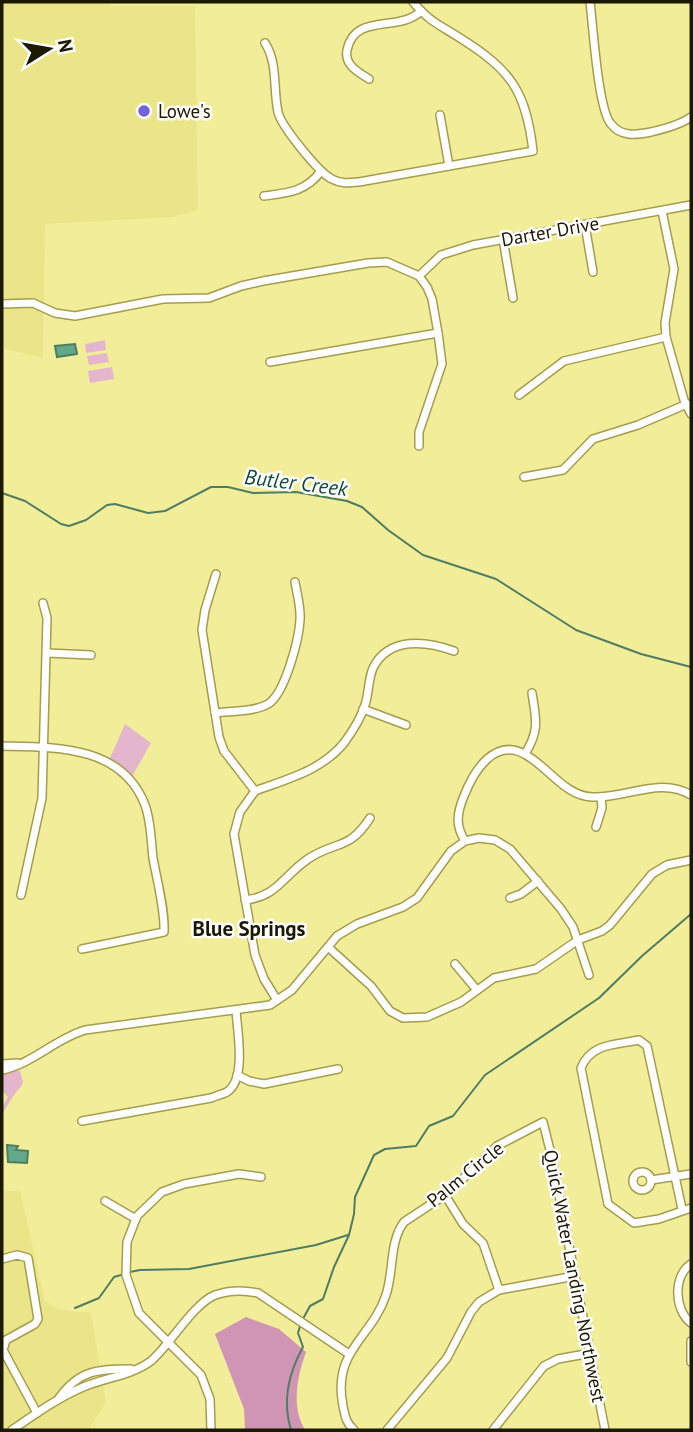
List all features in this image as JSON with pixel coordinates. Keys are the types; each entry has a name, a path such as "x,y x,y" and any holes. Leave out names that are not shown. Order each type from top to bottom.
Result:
{"street":[{"path":"265,43 271,53 278,114 289,133 330,179 350,183 533,151 525,108 510,76 485,55 428,20 413,2"},
{"path":"590,2 602,99 606,117 612,125 624,134 635,134 664,128 691,117"},
{"path":"369,79 350,66 346,55 356,32 364,26 413,19 421,11"},
{"path":"440,115 449,166"},
{"path":"264,196 301,189 321,171"},
{"name":"Darter Drive","path":"419,276 441,255 473,245 691,205"},
{"path":"662,211 674,269 665,323 666,338 691,414"},
{"path":"585,225 593,272"},
{"path":"503,239 513,298"},
{"path":"2,304 33,303 55,313 75,316 163,299 209,298 252,283 387,262 419,276 432,299 438,332 442,364 419,432 419,446"},
{"path":"270,362 438,332"},
{"path":"519,396 554,366 564,361 666,338"},
{"path":"524,477 562,470 593,439 638,425 687,404"},
{"path":"216,574 202,630 215,713 224,751 255,791"},
{"path":"215,713 265,706 277,696 284,682 300,626 295,582"},
{"path":"21,895 39,815 47,653 47,618 43,603"},
{"path":"277,1000 264,979 255,955 234,834 240,812 255,791 303,775 331,756 343,744 363,709 374,667 383,655 396,647 426,642 454,651"},
{"path":"47,653 91,655"},
{"path":"525,754 535,736 537,725 532,693"},
{"path":"363,709 406,725"},
{"path":"2,746 81,751 100,757 116,766 137,789 148,815 164,932 82,949"},
{"path":"465,841 457,818 466,790 479,766 490,756 500,752 525,754 577,794 601,797 667,787 680,789 691,795"},
{"path":"596,827 601,812 601,797"},
{"path":"246,900 266,895 307,859 356,837 370,818"},
{"path":"2,1067 21,1063 62,1039 85,1030 270,1005 292,990 337,936 357,924 403,907 417,898 443,860 465,841 485,838 503,843 518,856 561,909 578,940 589,975"},
{"path":"328,947 371,986 390,1011 403,1018 427,1017 461,1002 494,978 536,969 578,940 602,931 657,870 691,860"},
{"path":"510,898 521,894 538,881"},
{"path":"455,964 476,989"},
{"path":"82,1121 211,1097 228,1091 236,1080 239,1058 236,1010"},
{"path":"682,1209 647,1046 639,1040 591,1051 581,1068 611,1208 634,1223 659,1219 691,1208"},
{"path":"237,1075 248,1081 264,1084 338,1069"},
{"name":"Palm Circle","path":"354,1430 346,1420 340,1388 349,1354 379,1312 390,1280 396,1236 400,1227 445,1195 497,1146 542,1122"},
{"name":"Quick Water Landing Northwest","path":"542,1122 606,1430"},
{"path":"212,1430 210,1399 201,1376 139,1313 127,1282 127,1242 136,1219 162,1192 184,1184 239,1174 261,1177"},
{"path":"651,1180 691,1174"},
{"path":"445,1195 463,1224 484,1244 499,1290"},
{"path":"105,1201 136,1219"},
{"path":"2,1258 17,1255 28,1258 29,1262 38,1319 35,1324 6,1340 2,1347 37,1413"},
{"path":"691,1264 685,1268 679,1280 678,1296 687,1321 691,1323"},
{"path":"387,1430 447,1358 471,1311 479,1302 499,1290 575,1276"},
{"path":"12,1430 58,1398 138,1368 152,1360 213,1296 247,1291 258,1293 349,1354"},
{"path":"691,1340 691,1362"},
{"path":"493,1430 544,1366 558,1359 591,1353"},
{"path":"58,1398 75,1378 88,1372 138,1368"}],"shaded area":[{"path":"2,2 110,2 111,6 195,6 198,210 173,217 45,224 43,358 2,348"},
{"path":"105,340 106,350 86,353 85,344"},
{"path":"75,344 77,354 57,357 55,346"},
{"path":"107,353 109,362 89,365 87,356"},
{"path":"112,367 114,379 90,383 88,371"},
{"path":"125,724 151,743 130,780 110,758"},
{"path":"20,1071 23,1082 2,1114 2,1107 8,1097 2,1090 2,1072"},
{"path":"7,1145 18,1146 16,1150 28,1151 27,1163 8,1162"},
{"path":"2,1191 20,1191 45,1301 60,1310 91,1313 106,1402 91,1425 91,1430 2,1430"},
{"path":"246,1317 279,1329 306,1352 297,1391 298,1411 305,1430 245,1430 244,1409 215,1334"}],"waterway":[{"name":"Butler Creek","path":"2,493 25,501 61,524 69,526 86,520 107,505 115,504 148,513 165,511 211,487 228,487 253,493 296,492 347,501 362,507 423,555 496,579 576,630 641,654 691,667"},
{"path":"304,1317 310,1306 323,1299 349,1235 355,1197 374,1155 385,1149 416,1146 429,1126 453,1116 485,1075 599,998 691,914"},
{"path":"130,1272 189,1269 316,1245 348,1235"},
{"path":"75,1308 99,1298 114,1277 121,1275"},
{"path":"291,1430 287,1398 290,1377 303,1347 298,1333 300,1326"}],"place":[{"name":"Lowe's","path":"144,111"}],"district":[{"name":"Blue Springs","path":"249,929"}]}
